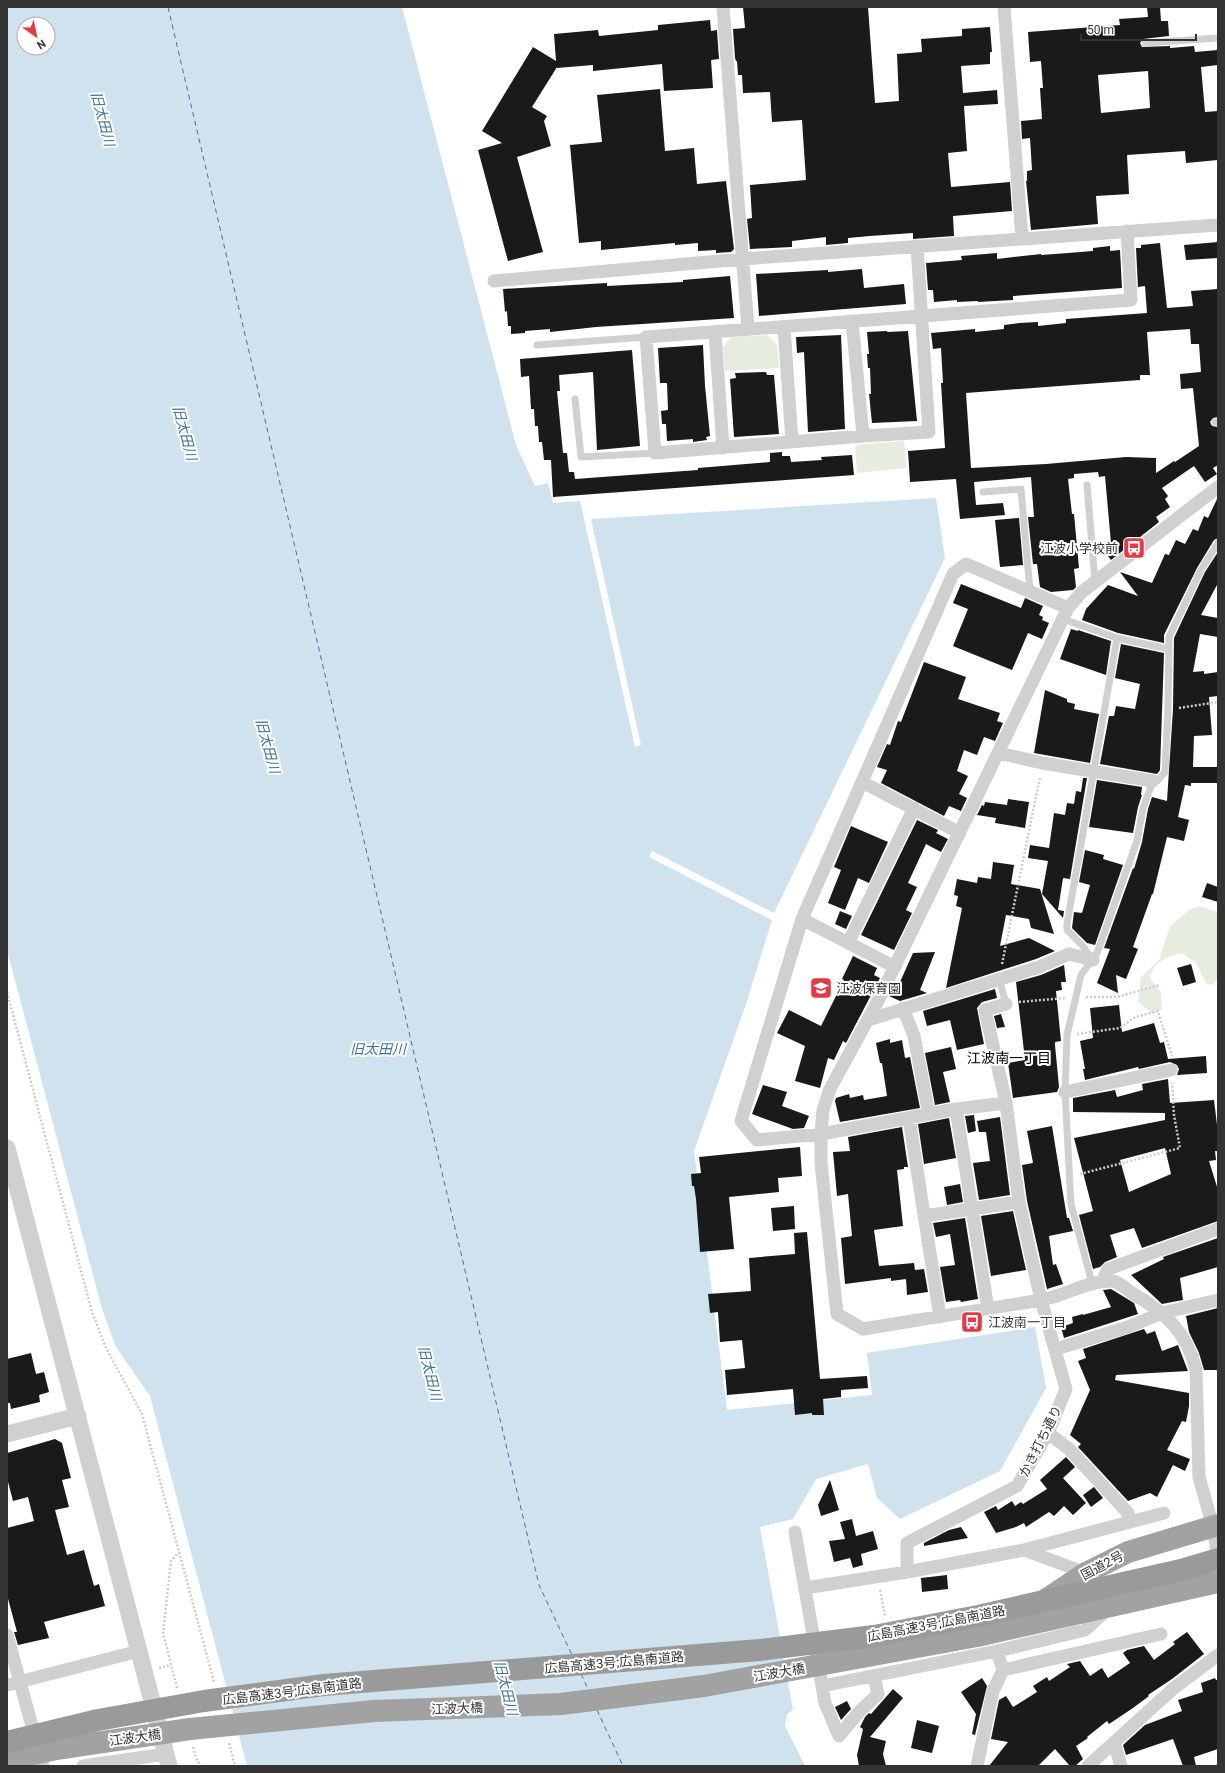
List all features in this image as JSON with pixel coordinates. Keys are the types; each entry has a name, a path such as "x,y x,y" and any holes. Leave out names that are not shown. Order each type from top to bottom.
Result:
{"highway":[{"name":"国道2号","path":"998,1641 1086,1572 1128,1552 1216,1526"},
{"name":"広島高速3号;広島南道路","path":"7,1742 98,1720 189,1704 324,1685 760,1650 874,1636 978,1616 1181,1570 1218,1559"},
{"name":"国道2号","path":"977,1636 998,1641 1112,1605 1218,1582"},
{"name":"江波大橋","path":"7,1760 56,1748 198,1728 374,1711 561,1704 704,1686 977,1636"}],"street":[{"path":"722,7 748,329"},
{"path":"1004,7 1022,238"},
{"path":"494,281 742,259 1218,225"},
{"path":"917,246 922,315 929,432 655,453 646,337 922,315 1131,300 1127,231"},
{"path":"852,321 863,436"},
{"path":"784,327 792,442"},
{"path":"715,332 723,448"},
{"path":"1218,487 1082,592 1065,613 895,967 830,1089 823,1110 821,1134 821,1163 837,1314 862,1330 1054,1298 1097,1282 1113,1281 1153,1305 1173,1324 1182,1336 1194,1363 1198,1416 1199,1477 1216,1526 1218,1556"},
{"path":"1006,1103 956,1109 821,1134 757,1140 741,1121 802,919 953,574 966,564 1030,591 1065,613"},
{"path":"999,753 1042,763 1152,781"},
{"path":"862,782 960,833"},
{"path":"848,943 914,808"},
{"path":"802,919 895,967"},
{"path":"868,1020 999,978 1039,967 1069,954 1093,960"},
{"name":"かき打ち通り","path":"907,1572 907,1543 1017,1486 1048,1433 1066,1389 1041,1300 1019,1202 1006,1103 985,1010 1006,1004"},
{"path":"903,1008 914,1036 929,1114"},
{"path":"1065,1092 1171,1070"},
{"path":"956,1109 988,1309"},
{"path":"909,1118 940,1317"},
{"path":"7,1148 167,1760 83,1766"},
{"path":"924,1216 1019,1202"},
{"path":"1097,1282 1108,1269 1218,1229"},
{"path":"1056,1349 1128,1327 1162,1313 1218,1300"},
{"path":"7,1434 78,1416"},
{"path":"1048,1433 1069,1449 1128,1513 1129,1522"},
{"path":"805,1588 907,1572 1024,1550 1164,1513"},
{"path":"795,1532 825,1703 839,1736 859,1712 878,1694 874,1676"},
{"path":"1024,1550 1086,1572"},
{"path":"1003,1670 1162,1634"},
{"path":"7,1635 43,1766"},
{"path":"822,1686 874,1676 998,1641 1003,1670 993,1691 977,1766"},
{"path":"7,1685 139,1652"},
{"path":"1088,1766 1174,1688 1218,1655"},
{"path":"1114,1742 1121,1766"}],"lane":[{"path":"1145,43 1218,38"},
{"path":"537,345 646,337"},
{"path":"575,399 581,457 655,453"},
{"path":"1087,485 1095,582"},
{"path":"983,492 1021,489 1030,591"},
{"path":"1097,1282 1071,1204 1065,1092 1067,1035 1081,975 1098,953 1137,841 1143,808 1152,781 1157,781 1165,772 1169,637 1201,570 1218,543"},
{"path":"1065,613 1117,638 1168,649"},
{"path":"1093,960 1082,945 1067,930 1067,924 1095,771 1117,638"},
{"path":"999,978 1006,1004"}],"path":[{"path":"1168,710 1218,702"},
{"path":"999,978 1042,763"},
{"path":"1006,1004 1026,1000 1076,997 1117,997 1160,985"},
{"path":"7,992 92,1312 106,1348 142,1414 216,1690"},
{"path":"179,1552 171,1561 163,1633 179,1694"},
{"path":"159,1668 171,1665"},
{"path":"227,1735 235,1766"},
{"path":"192,1744 196,1758 201,1766"}],"shaded area":[{"path":"767,335 777,345 779,368 725,371 723,347 731,337"},
{"path":"904,441 907,468 857,473 855,445"},
{"path":"1199,906 1218,912 1218,978 1214,984 1207,985 1196,963 1182,953 1166,958 1158,964 1152,972 1150,978 1161,992 1162,1009 1153,1014 1138,1002 1141,977 1159,960 1170,926 1189,910"}],"water":[{"name":"旧太田川","path":"7,7 402,7 516,445 535,486 548,483 553,503 580,501 635,747 641,745 591,519 936,498 945,558 774,913 652,851 649,857 772,920 746,1004 694,1151 727,1410 872,1395 867,1353 1035,1327 1046,1388 1000,1471 900,1519 877,1498 868,1464 816,1479 793,1519 760,1527 793,1710 787,1714 785,1726 805,1766 247,1766 150,1396 116,1347 102,1309 7,950"}],"building":[{"path":"743,7 868,7 875,103 899,101 897,54 922,52 921,39 962,36 962,29 990,27 992,52 990,52 990,64 961,66 963,93 997,90 998,104 964,106 967,151 948,153 951,187 1010,182 1012,211 953,216 954,236 913,239 913,233 870,236 848,238 848,243 826,245 826,237 792,241 792,247 750,249 747,219 752,218 750,185 806,180 802,120 772,122 770,92 743,93 742,75 738,75 737,61 735,58 733,29 745,28"},
{"path":"1147,7 1160,7 1161,21 1168,21 1169,36 1143,39 1140,43 1142,47 1170,46 1170,48 1194,46 1195,52 1218,50 1218,65 1201,67 1205,112 1218,111 1218,160 1186,163 1185,151 1127,155 1129,194 1096,196 1098,224 1031,230 1026,181 1027,171 1032,170 1030,138 1022,139 1021,121 1042,119 1040,88 1043,88 1041,61 1030,62 1028,32 1120,25 1119,19 1148,17","holes":["1148,71 1150,108 1101,113 1098,75"]},
{"path":"710,20 711,31 717,30 719,59 711,60 713,88 664,91 662,64 593,71 593,65 557,67 532,107 547,116 544,121 551,146 517,157 543,252 508,261 478,150 502,143 482,131 533,47 556,61 554,34 598,30 599,36 658,30 658,25"},
{"path":"660,89 665,151 694,148 697,184 726,181 734,249 731,252 716,253 716,250 698,251 698,243 675,245 675,243 601,250 601,241 579,243 570,145 602,142 597,95"},
{"path":"1218,242 1218,258 1186,260 1184,245"},
{"path":"1160,243 1167,308 1193,306 1191,291 1218,289 1218,417 1213,418 1210,422 1212,426 1218,427 1218,465 1213,468 1217,474 1205,482 1194,466 1162,488 1168,496 1165,499 1170,507 1156,517 1159,522 1111,560 1103,549 1111,543 1105,476 1099,477 1098,472 1074,474 1074,478 1068,479 1072,514 1074,514 1079,568 1074,569 1076,587 1073,590 1051,592 1040,587 1037,564 1033,564 1028,517 1034,517 1031,477 974,482 976,505 1003,503 1005,515 960,519 956,479 910,482 908,451 945,448 941,383 943,383 941,348 933,349 931,333 975,329 975,332 1004,329 1004,325 1019,323 1038,322 1038,326 1066,323 1066,319 1147,313 1145,286 1138,287 1136,248 1141,248 1141,245","holes":["1190,329 1191,344 1199,344 1201,372 1180,374 1181,389 1193,388 1199,446 1156,473 1156,458 1126,457 1046,464 971,468 966,393 1140,380 1140,375 1150,375 1147,332"]},
{"path":"1110,246 1110,251 1120,250 1122,288 1013,296 1013,300 978,302 957,302 957,300 934,302 933,290 928,290 926,263 962,260 961,256 997,253 997,259 1041,254 1093,251 1093,248"},
{"path":"862,269 864,288 904,284 906,304 759,316 756,274 828,270 828,272"},
{"path":"730,276 734,318 596,327 550,332 550,329 511,334 511,326 508,326 507,311 505,312 503,289 607,283 607,286 683,282 683,280"},
{"path":"908,331 917,421 872,423 869,394 871,394 870,368 868,368 867,354 869,354 867,332"},
{"path":"841,335 845,429 808,432 804,352 797,353 796,337"},
{"path":"703,345 710,436 706,437 707,440 693,442 693,439 667,441 666,424 662,424 661,411 668,410 667,383 660,383 658,348"},
{"path":"632,350 640,446 597,450 593,372 559,375 560,391 557,391 563,453 567,453 569,472 574,472 575,479 698,470 698,468 770,462 770,453 782,452 782,456 790,456 791,462 822,460 821,457 852,455 854,475 553,497 551,460 544,460 542,442 539,442 538,426 535,426 534,409 531,409 529,376 521,377 520,359"},
{"path":"766,372 767,375 774,375 779,434 734,437 730,379 736,378 735,373"},
{"path":"1218,497 1218,538 1214,540 1197,568 1164,635 1164,643 1118,633 1082,620 1086,609 1108,585 1138,596 1120,572 1152,583 1165,554 1169,555 1176,540 1185,544 1193,529 1198,531 1204,516 1208,518"},
{"path":"1019,518 1023,565 1000,567 995,520"},
{"path":"1218,552 1218,583 1201,615 1218,618 1218,637 1200,634 1193,672 1204,671 1204,674 1218,672 1218,696 1209,697 1212,735 1194,736 1193,767 1218,767 1218,783 1191,783 1191,786 1185,785 1178,817 1189,820 1184,841 1167,837 1153,894 1133,947 1138,949 1126,979 1116,975 1118,993 1097,983 1110,949 1104,948 1133,868 1134,869 1142,842 1148,809 1152,797 1167,801 1173,709 1174,638 1205,572"},
{"path":"961,584 1021,608 1025,598 1043,606 1039,615 1043,617 1042,620 1049,623 1042,639 1028,633 1012,670 953,646 968,609 953,603"},
{"path":"1071,629 1111,641 1106,675 1060,659"},
{"path":"1121,644 1164,653 1160,770 1157,774 1100,764 1109,716 1114,716 1116,706 1135,709 1140,684 1115,678"},
{"path":"924,662 966,677 958,699 1000,713 997,721 1003,723 995,741 984,737 977,755 964,750 957,771 968,776 959,794 967,798 961,811 949,806 944,816 881,783 887,770 877,767 887,744 890,745 898,721 901,722"},
{"path":"1045,690 1067,699 1067,702 1075,704 1074,709 1099,714 1090,763 1034,753"},
{"path":"1083,778 1087,778 1070,879 1063,878 1058,910 1064,911 1063,918 1042,894 1048,861 1028,858 1030,845 1049,848 1054,813 1065,815 1067,803 1074,804 1076,791 1081,792"},
{"path":"1097,780 1142,787 1142,795 1133,833 1089,827"},
{"path":"1008,799 1029,802 1025,828 995,823 996,818 977,815 982,805 984,806 985,802 1007,805"},
{"path":"917,820 938,830 936,833 948,839 941,852 926,844 908,883 917,887 906,910 912,913 894,950 861,935"},
{"path":"851,826 888,842 869,883 858,878 845,910 828,903 841,870 834,867"},
{"path":"1085,850 1104,855 1103,859 1123,865 1095,945 1087,943 1072,928 1074,912 1082,913 1090,885 1079,882"},
{"path":"993,862 1014,865 1011,884 1040,889 1054,934 1031,928 1029,919 1006,915 1000,946 1029,938 1055,951 1036,959 946,988 962,908 956,906 958,896 954,895 957,879 977,883 978,877 991,879"},
{"path":"1207,883 1218,887 1218,902 1202,897"},
{"path":"840,911 852,916 846,929 835,924"},
{"path":"935,952 920,990 927,993 900,1001 889,996 895,985 897,986 900,982 913,953"},
{"path":"853,956 877,968 874,975 880,978 846,1043 843,1041 834,1060 828,1058 820,1088 795,1081 805,1046 777,1033 789,1010 821,1026 844,980 842,979"},
{"path":"1191,964 1196,982 1183,986 1177,968"},
{"path":"1064,965 1066,982 1061,982 1062,990 1056,991 1061,1041 1055,1042 1059,1087 1057,1092 1013,1098 1008,1063 1025,1060 1016,982 1041,975"},
{"path":"995,989 997,998 982,1002 977,1008 984,1044 957,1050 950,1020 927,1026 923,1011"},
{"path":"1119,1005 1122,1032 1154,1023 1160,1043 1164,1042 1168,1059 1206,1056 1207,1073 1177,1075 1179,1069 1177,1065 1170,1062 1139,1069 1138,1067 1085,1080 1083,1069 1085,1069 1080,1041 1093,1038 1090,1008"},
{"path":"1001,1014 1005,1027 997,1028 994,1016"},
{"path":"890,1039 890,1043 902,1040 905,1058 910,1057 920,1108 840,1122 835,1101 836,1098 849,1094 850,1098 863,1095 864,1100 887,1096 882,1063 880,1063 876,1043"},
{"path":"951,1047 956,1069 943,1072 950,1102 935,1105 925,1053"},
{"path":"1168,1079 1170,1103 1214,1100 1218,1133 1218,1151 1215,1151 1216,1160 1209,1161 1218,1190 1218,1221 1142,1248 1134,1228 1110,1235 1117,1257 1105,1262 1100,1267 1093,1269 1079,1215 1093,1211 1074,1138 1165,1120 1165,1113 1073,1112 1073,1098 1115,1090 1117,1097 1143,1090 1142,1084","holes":["1165,1148 1171,1174 1129,1192 1120,1160"]},
{"path":"763,1085 787,1092 782,1106 809,1116 804,1128 793,1129 752,1114"},
{"path":"974,1115 976,1131 968,1133 965,1116"},
{"path":"1000,1117 1010,1195 979,1200 973,1163 990,1161 986,1132 979,1132 977,1121"},
{"path":"949,1118 956,1158 924,1164 918,1124"},
{"path":"1052,1126 1067,1218 1069,1218 1073,1231 1049,1236 1053,1265 1056,1264 1063,1284 1047,1289 1027,1201 1022,1165 1033,1163 1027,1131"},
{"path":"902,1127 908,1167 897,1170 903,1226 874,1230 879,1266 914,1263 915,1270 924,1269 928,1292 907,1295 906,1279 891,1281 891,1278 845,1284 841,1238 852,1236 848,1194 837,1196 833,1152 850,1151 848,1137"},
{"path":"800,1147 802,1176 778,1178 779,1192 729,1197 734,1249 700,1252 696,1199 694,1186 692,1186 691,1174 701,1173 699,1157"},
{"path":"960,1184 963,1202 947,1205 944,1187"},
{"path":"794,1206 795,1229 773,1231 771,1208"},
{"path":"1013,1211 1026,1270 991,1276 981,1216"},
{"path":"965,1218 978,1299 961,1302 960,1300 946,1302 940,1267 955,1265 950,1234 936,1237 933,1223"},
{"path":"807,1232 820,1379 867,1376 868,1388 841,1390 841,1397 823,1399 824,1415 812,1415 812,1413 795,1415 793,1389 727,1395 725,1370 745,1368 742,1340 720,1342 718,1312 710,1313 708,1294 751,1291 749,1258 795,1254 794,1233"},
{"path":"1218,1238 1218,1267 1180,1278 1183,1300 1162,1304 1131,1275 1164,1259 1163,1257"},
{"path":"1111,1289 1134,1303 1138,1314 1064,1338 1061,1327 1073,1323 1072,1317 1111,1307 1103,1290"},
{"path":"1218,1308 1218,1370 1204,1370 1199,1353 1189,1332 1186,1316"},
{"path":"1144,1329 1147,1334 1155,1331 1162,1351 1178,1345 1188,1371 1116,1375 1115,1380 1189,1393 1189,1406 1186,1422 1182,1421 1167,1450 1190,1459 1185,1471 1173,1465 1157,1497 1150,1493 1128,1501 1078,1447 1081,1444 1070,1435 1090,1390 1078,1361 1086,1358 1083,1349"},
{"path":"31,1353 36,1374 44,1372 49,1392 39,1395 40,1402 11,1409 10,1403 7,1403 7,1359"},
{"path":"55,1439 62,1443 71,1478 62,1480 69,1507 55,1510 67,1555 84,1550 94,1586 99,1584 105,1606 44,1622 49,1638 18,1645 14,1632 17,1632 7,1595 7,1528 34,1521 28,1497 13,1501 7,1478 7,1453"},
{"path":"1066,1457 1075,1467 1063,1478 1086,1503 1073,1515 1064,1506 1054,1516 1049,1512 1026,1527 1024,1523 996,1533 984,1512 996,1506 998,1510 1012,1501 1015,1506 1021,1502 1023,1504 1047,1489 1040,1480"},
{"path":"830,1480 839,1510 821,1516 818,1505"},
{"path":"1094,1487 1103,1498 1091,1507 1083,1495"},
{"path":"852,1519 856,1536 873,1531 878,1549 861,1554 863,1565 853,1568 850,1558 834,1562 829,1541 845,1539 840,1522"},
{"path":"961,1527 968,1538 924,1546 924,1543 949,1530"},
{"path":"947,1575 948,1589 922,1592 921,1578"},
{"path":"1187,1632 1204,1654 1172,1679 1148,1695 1149,1696 1133,1708 1109,1724 1107,1721 1087,1737 1088,1738 1076,1746 1083,1759 1075,1766 1070,1766 1055,1749 1038,1766 989,1766 1008,1742 991,1739 999,1700 1006,1696 1013,1707 1037,1692 1033,1686 1047,1677 1049,1681 1070,1667 1067,1664 1080,1661 1090,1676 1102,1668 1108,1678 1130,1663 1123,1653 1127,1650 1144,1646 1154,1660 1175,1644 1173,1642"},
{"path":"982,1678 987,1686 975,1735 972,1734 976,1714 961,1692"},
{"path":"1215,1678 1218,1680 1218,1749 1194,1757 1196,1766 1183,1766 1173,1739 1126,1755 1123,1745 1145,1725 1182,1711 1178,1700 1203,1692 1201,1683"},
{"path":"893,1689 903,1698 870,1737 886,1741 883,1754 886,1766 859,1766 857,1755 863,1729 860,1727 865,1717 869,1713 871,1714"},
{"path":"847,1701 851,1709 841,1720 835,1707"},
{"path":"917,1720 939,1726 932,1753 911,1748"}],"ferry route":[{"path":"168,7 539,1585 572,1655"},
{"path":"581,1674 588,1689"},
{"path":"597,1710 623,1766"}],"place":[{"name":"江波小学校前","path":"1134,548"},
{"name":"江波保育園","path":"821,988"},
{"name":"江波南一丁目","path":"972,1322"}],"district":[{"name":"江波南一丁目","path":"1009,1058"}]}
